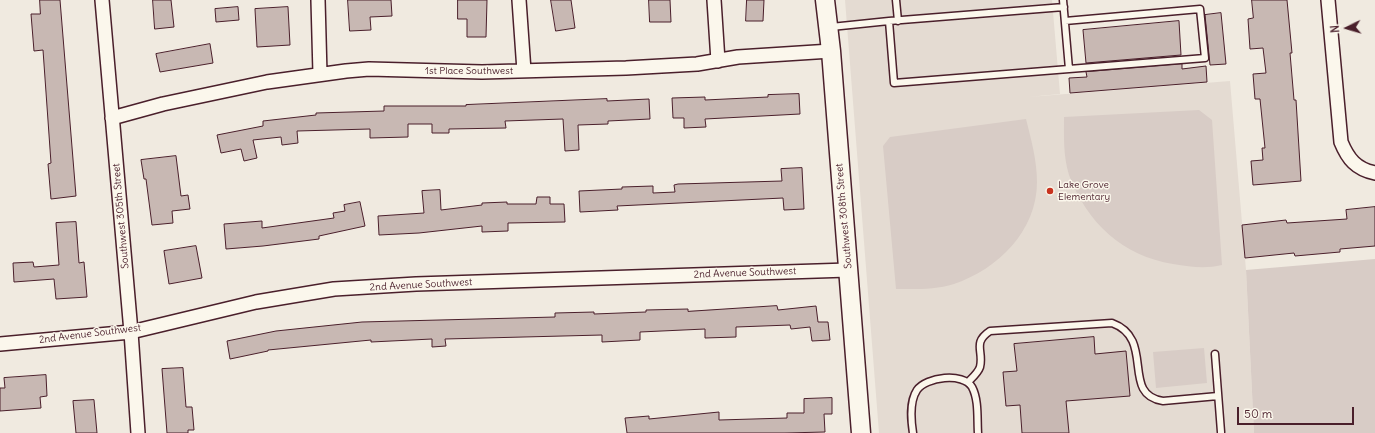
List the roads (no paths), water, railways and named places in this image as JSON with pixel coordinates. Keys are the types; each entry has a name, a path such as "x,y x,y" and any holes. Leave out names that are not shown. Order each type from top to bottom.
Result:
{"street":[{"name":"Southwest 305th Street","path":"102,0 131,332 138,433"},
{"path":"318,0 320,74"},
{"path":"518,0 524,71"},
{"path":"714,0 718,61"},
{"name":"Southwest 308th Street","path":"825,0 831,51 861,433"},
{"path":"1328,0 1341,142 1351,161 1364,169 1375,173"},
{"name":"1st Place Southwest","path":"112,118 225,90 320,74 369,70 446,72 524,71 674,66 738,57 831,51"},
{"name":"2nd Avenue Southwest","path":"0,344 131,332 256,302 334,289 416,284 848,270"}],"lane":[{"path":"896,0 898,21"},
{"path":"1063,0 1069,69"},
{"path":"827,27 1064,7"},
{"path":"889,21 894,83 1204,58 1200,9 1065,21"},
{"path":"968,382 980,366 979,347 981,341 985,335 990,332 1112,323 1124,328 1132,339 1136,353 1141,386 1150,397 1163,401 1218,396"},
{"path":"1215,354 1221,432"},
{"path":"913,433 912,410 917,390 928,381 959,378 968,382 974,393 978,433"}],"place":[{"name":"Lake Grove Elementary","path":"1050,191"}]}
